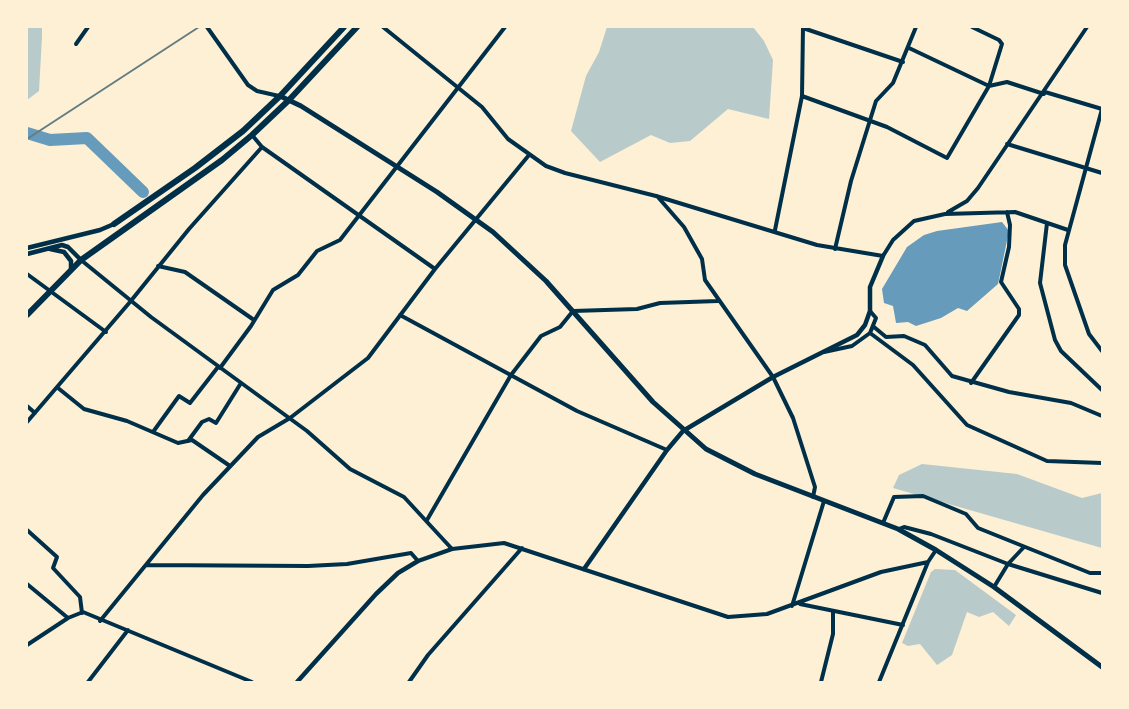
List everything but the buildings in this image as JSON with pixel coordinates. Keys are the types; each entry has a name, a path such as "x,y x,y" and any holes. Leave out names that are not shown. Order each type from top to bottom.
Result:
{"highway":[{"path":"114,224 219,150 280,96 344,27"},
{"path":"27,315 49,290 81,260 222,160 252,135 290,100 357,27"}],"main road":[{"path":"280,96 397,166 476,219 518,253 573,310 653,402 706,449 738,466 898,529 994,587 1102,667"}],"street":[{"path":"76,44 88,27"},
{"path":"207,27 248,85 257,91 280,96"},
{"path":"383,27 482,106 508,139 529,155 565,173 656,196 835,249 883,256"},
{"path":"153,432 179,396 190,403 254,320 273,290 298,275 317,251 340,240 505,27"},
{"path":"775,230 802,96 803,27 903,62"},
{"path":"835,249 851,180 872,121 876,101 893,83 916,27"},
{"path":"802,96 872,121 947,158 989,86 1002,44 999,40 972,27"},
{"path":"945,214 967,201 1088,27"},
{"path":"909,48 989,86 1007,82 1102,109 1065,246 1065,265 1089,334 1102,351"},
{"path":"252,135 262,147 435,269"},
{"path":"1007,144 1102,173"},
{"path":"27,422 106,332 157,266 262,147"},
{"path":"100,621 230,466 258,437 290,418 368,358 435,269 529,155"},
{"path":"656,196 670,209 690,237 702,259 705,280 772,377 793,418 815,487 813,497"},
{"path":"584,569 666,450 683,431 772,377 856,335 865,325 870,311 870,287 883,256 893,240 914,221 945,214 1007,212 1068,230"},
{"path":"972,383 1019,315 1019,309 1001,282 1009,247 1010,225 1007,212"},
{"path":"1047,223 1040,283 1055,340 1061,351 1102,390"},
{"path":"27,248 100,230 114,224"},
{"path":"27,254 65,246 130,302 290,418 350,469 404,496 452,549"},
{"path":"45,249 62,251 69,258 71,268"},
{"path":"157,266 185,272 254,320"},
{"path":"27,274 106,332"},
{"path":"427,520 511,375 541,336 560,327 573,310 637,309 660,303 718,301"},
{"path":"821,352 852,346 870,333 876,318 870,311"},
{"path":"400,315 577,411 666,450"},
{"path":"874,327 886,337 904,336 925,345 952,376 972,383 1071,403 1102,416"},
{"path":"870,333 913,365 967,425 1047,461 1102,463"},
{"path":"187,441 202,422 209,419 216,423 241,383"},
{"path":"58,388 84,409 127,421 178,443 192,440 230,466"},
{"path":"27,406 35,413"},
{"path":"883,523 894,497 923,496 966,514 978,528 1090,573 1102,573"},
{"path":"792,606 824,501"},
{"path":"898,529 904,527 931,534 1008,564 1102,593"},
{"path":"27,530 57,557 53,568 80,597 82,613"},
{"path":"297,682 376,594 398,573 418,561 452,549 504,543 728,617 767,614 881,572 928,562"},
{"path":"994,587 1008,564 1024,546"},
{"path":"409,682 428,655 522,548"},
{"path":"879,682 928,562 936,550"},
{"path":"146,565 308,566 347,564 411,553 418,561"},
{"path":"27,584 68,618"},
{"path":"798,604 903,625"},
{"path":"821,682 833,634 833,611"},
{"path":"27,645 68,618 82,613 252,682"},
{"path":"88,682 128,630"}],"shaded area":[{"path":"27,27 42,27 42,37 39,91 27,100"},
{"path":"607,27 753,27 764,41 773,60 769,119 728,109 690,141 670,143 651,135 600,162 571,131 586,76 599,52"},
{"path":"922,464 1017,474 1082,498 1102,493 1102,548 893,488 899,475"},
{"path":"935,569 955,570 1016,615 1009,626 993,612 979,617 967,612 952,655 937,665 920,644 908,646 902,643 931,572"}],"water":[{"path":"1002,222 1009,231 998,284 967,311 958,308 941,318 916,326 908,322 896,323 893,306 884,303 882,289 907,247 924,235 937,231"}],"waterway":[{"path":"27,133 50,140 87,138 143,192"}],"railway":[{"path":"27,139 199,27"}]}
